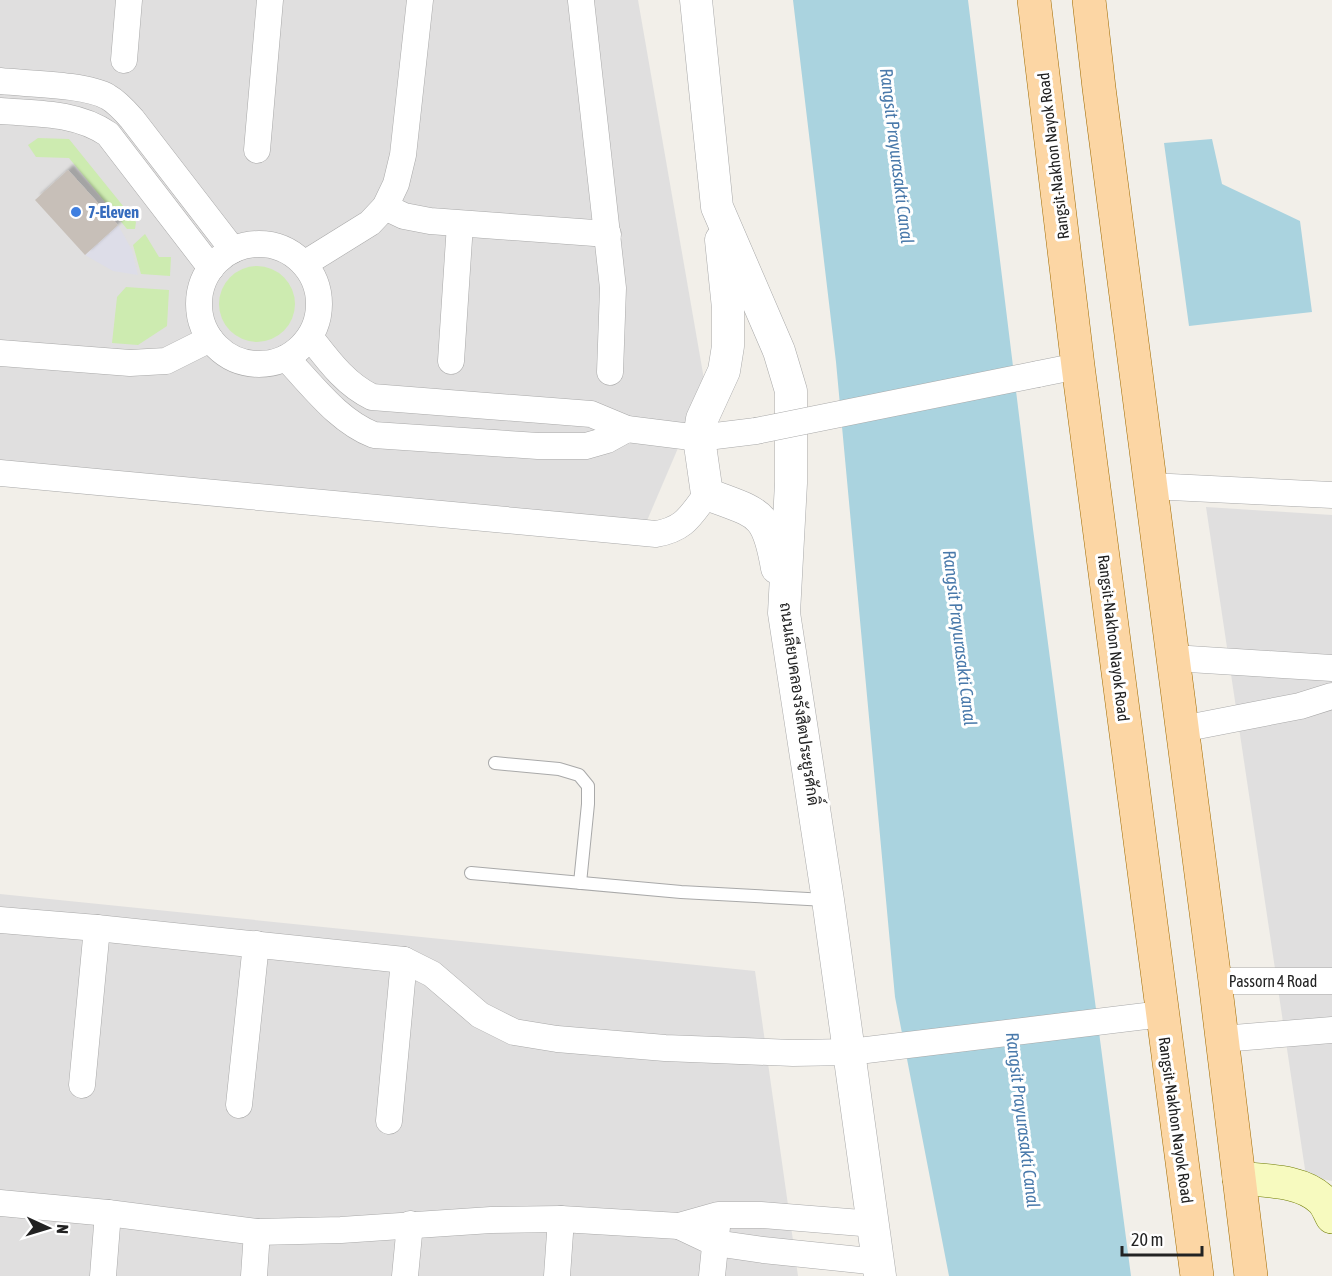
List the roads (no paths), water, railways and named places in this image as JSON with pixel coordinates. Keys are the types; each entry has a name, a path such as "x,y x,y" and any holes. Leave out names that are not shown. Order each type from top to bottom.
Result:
{"main road":[{"name":"Rangsit-Nakhon Nayok Road","path":"1034,0 1078,366 1197,1276"},
{"path":"1089,0 1251,1276"},
{"path":"1239,1178 1292,1185 1312,1191 1324,1202 1332,1217"}],"street":[{"path":"124,60 129,0"},
{"path":"257,150 270,0"},
{"path":"304,264 370,223 385,207 396,184 403,155 420,0"},
{"name":"ถนนเลียบคลองรังสิตประยูรศักดิ์","path":"696,0 717,207 779,351 791,391 791,483 784,613 828,900 862,1051 879,1269"},
{"path":"581,1 613,288 610,372"},
{"path":"0,81 87,90 106,95 132,119 233,250"},
{"path":"0,111 78,119 108,134 211,268"},
{"path":"385,207 404,216 460,224 608,234"},
{"path":"0,473 656,534 669,531 681,526 707,494 699,438 702,419 724,371 728,346 728,308 717,207"},
{"path":"451,361 460,224"},
{"path":"263,244 278,247 292,254 304,264 314,280 319,299 317,318 309,337 299,349 286,358 265,364 244,363 225,354 210,339 200,316 200,291 211,268 233,250 248,245 263,244"},
{"path":"309,337 341,375 358,390 372,397 591,414 627,429 699,438 756,431 1078,366"},
{"path":"0,354 130,363 166,361 210,339"},
{"path":"286,358 345,420 358,429 374,435 538,446 586,446 607,440 627,429"},
{"path":"1150,486 1332,495"},
{"path":"707,494 748,510 764,520 772,538 784,613"},
{"path":"1173,658 1332,668"},
{"path":"1182,729 1300,706 1332,696"},
{"path":"0,920 404,960 432,974 480,1016 514,1032 557,1039 665,1048 793,1053 862,1051 1162,1014"},
{"path":"82,1085 97,928"},
{"path":"239,1104 256,944"},
{"path":"389,1121 404,960"},
{"name":"Passorn 4 Road","path":"1215,981 1332,981"},
{"path":"1222,1039 1332,1030"},
{"path":"0,1203 108,1213 257,1232 561,1219 679,1226 718,1215 761,1215 874,1224"},
{"path":"103,1276 108,1213"},
{"path":"712,1276 718,1215"},
{"path":"557,1276 561,1219"},
{"path":"405,1276 410,1224"},
{"path":"679,1226 715,1243 879,1269"},
{"path":"254,1276 257,1232"}],"lane":[{"path":"495,763 559,769 579,775 588,786 580,883"},
{"path":"471,873 681,892 828,900"}],"water":[{"name":"Rangsit Prayurasakti Canal","path":"793,0 968,0 1033,529 1131,1276 949,1276 895,997 836,362"},
{"path":"1212,139 1222,184 1300,221 1312,312 1189,326 1164,143"}],"place":[{"name":"7-Eleven","path":"76,212"}]}
